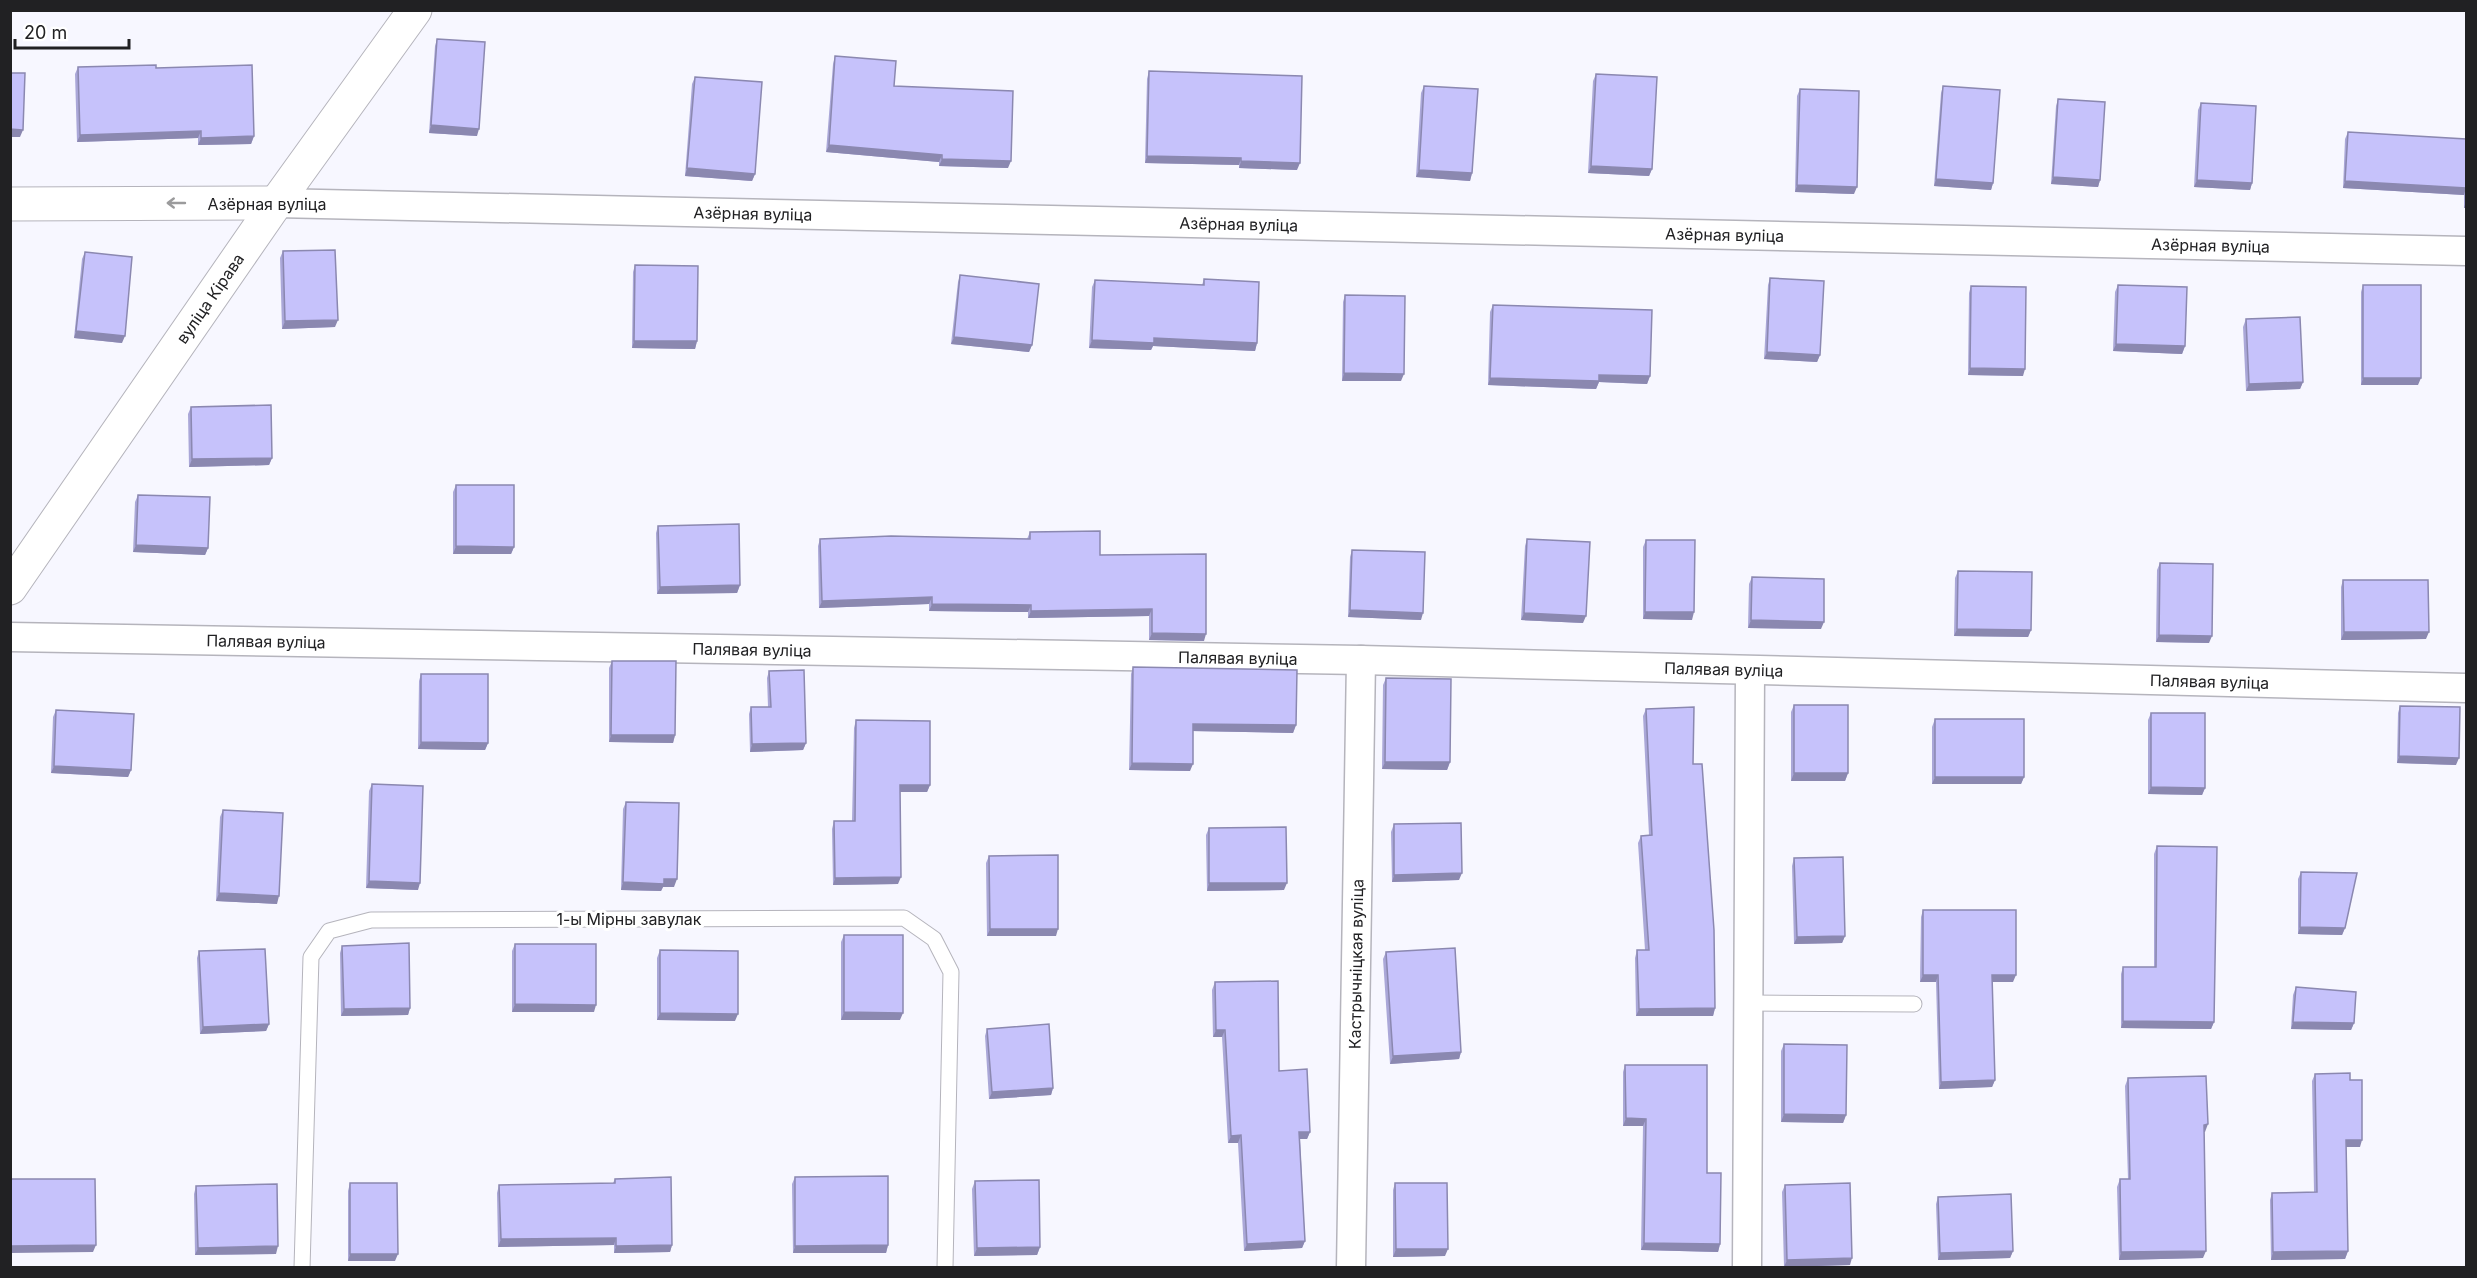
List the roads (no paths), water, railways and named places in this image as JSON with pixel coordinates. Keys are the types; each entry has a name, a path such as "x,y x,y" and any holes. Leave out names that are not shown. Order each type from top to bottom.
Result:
{"main road":[{"name":"вуліца Кірава","path":"10,588 276,203 415,10"},
{"name":"Азёрная вуліца","path":"10,204 276,203"}],"street":[{"name":"Азёрная вуліца","path":"276,203 2466,251"},
{"name":"Палявая вуліца","path":"10,637 1361,660 2466,688"},
{"name":"Кастрычніцкая вуліца","path":"1351,1268 1361,660"},
{"path":"1747,1268 1750,671"}],"lane":[{"name":"1-ы Мірны завулак","path":"302,1268 311,957 329,931 371,920 869,918 904,918 934,939 951,972 945,1268"},
{"path":"1748,1003 1914,1004"}]}
